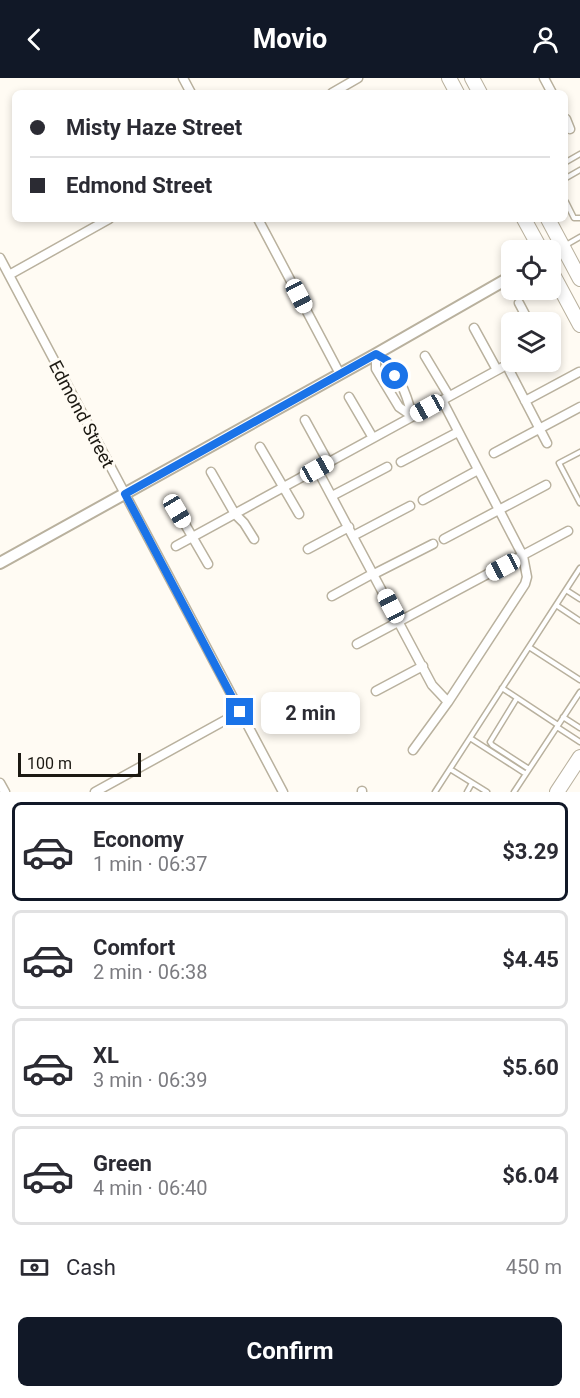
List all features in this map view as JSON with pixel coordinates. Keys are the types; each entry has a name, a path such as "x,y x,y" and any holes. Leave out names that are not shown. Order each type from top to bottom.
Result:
{"main road":[{"path":"526,222 536,240"},
{"path":"549,222 554,240"},
{"path":"561,255 580,279"},
{"path":"561,290 580,325"},
{"path":"557,792 580,757"}],"street":[{"path":"337,90 358,78"},
{"path":"568,124 570,129"},
{"path":"9,275 104,222"},
{"path":"260,222 340,374"},
{"name":"Edmond Street","path":"0,258 283,792"},
{"path":"0,563 501,282"},
{"path":"519,303 524,312"},
{"path":"474,328 497,370"},
{"path":"376,354 388,361 409,400 412,416"},
{"path":"376,354 376,369 399,407 412,416"},
{"path":"413,750 448,702 525,584 527,577 523,556 458,432 425,356"},
{"path":"176,546 501,368"},
{"path":"513,372 547,443"},
{"path":"525,401 580,372"},
{"path":"349,397 373,438"},
{"path":"494,453 580,408"},
{"path":"305,420 328,462"},
{"path":"401,462 458,432"},
{"path":"260,447 299,514"},
{"path":"332,496 387,467"},
{"path":"317,469 400,621 432,685 448,702"},
{"path":"423,500 478,470"},
{"path":"211,472 235,514 254,539"},
{"path":"444,539 546,485"},
{"path":"171,500 208,564"},
{"path":"308,549 410,506"},
{"path":"357,644 568,531"},
{"path":"332,596 433,544"},
{"path":"376,691 423,666"},
{"path":"95,792 240,712"},
{"path":"0,783 5,792"}],"lane":[{"path":"568,206 574,218 580,218"},
{"path":"561,248 580,237"},
{"path":"393,397 403,391"},
{"path":"580,452 559,463 580,503"},
{"path":"435,792 580,568"},
{"path":"566,590 580,599"},
{"path":"556,605 580,621"},
{"path":"529,647 580,680"},
{"path":"502,688 580,742"},
{"path":"514,792 580,692"},
{"path":"517,698 490,742 529,769"},
{"path":"563,717 580,728"},
{"path":"470,738 526,774"},
{"path":"450,769 487,792"},
{"path":"467,792 472,783"}],"route":[{"path":"240,712 125,494 376,354 388,361 395,376"}]}
